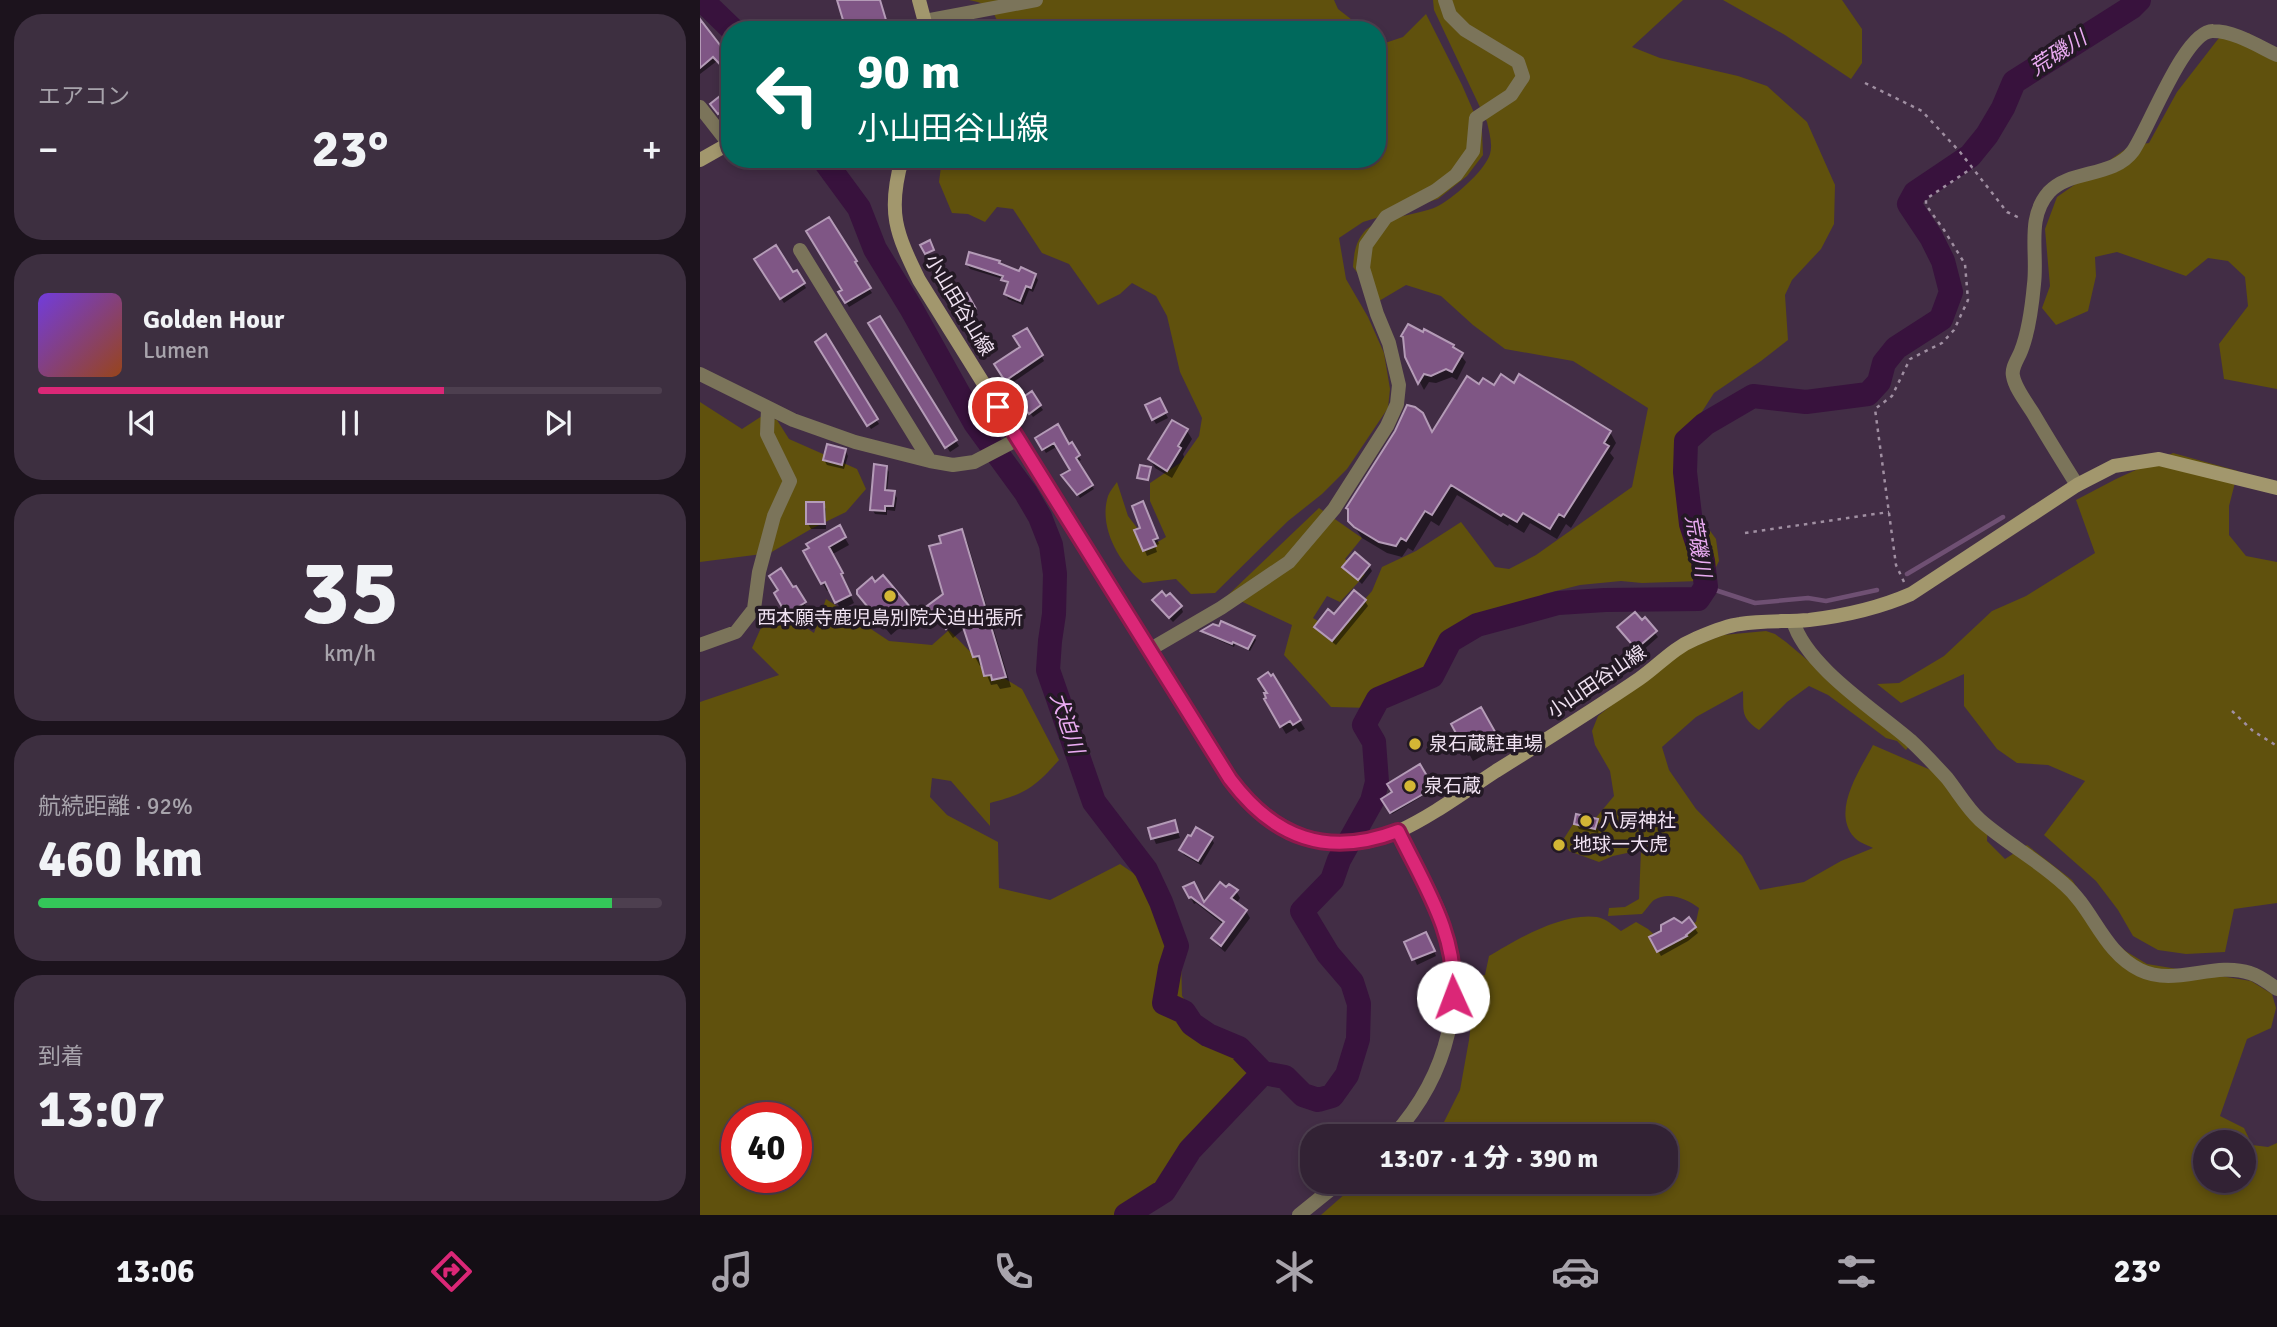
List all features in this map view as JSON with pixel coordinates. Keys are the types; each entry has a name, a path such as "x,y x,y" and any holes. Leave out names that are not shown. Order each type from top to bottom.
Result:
{"main road":[{"path":"919,0 925,21"},
{"path":"700,160 721,148"},
{"name":"小山田谷山線","path":"900,168 894,214 901,243 919,280 1230,779 1263,816 1311,840 1366,840 1413,824 1642,677 1685,643 1729,626 1831,617 1889,604 1911,594 2077,485 2115,466 2159,459 2277,488"}],"street":[{"path":"944,21 1036,0"},
{"path":"1149,650 1221,608 1289,562 1334,509 1387,426 1397,404 1399,385 1389,343 1363,268 1366,245 1385,217 1435,191 1456,176 1473,151 1476,118 1510,95 1523,77 1518,62 1465,30 1450,15 1444,0"},
{"path":"2077,485 2026,403 2012,372 2023,345 2035,281 2034,226 2038,206 2052,189 2063,182 2112,167 2132,153 2185,52 2199,36 2210,30 2227,33 2277,55"},
{"path":"700,107 721,133"},
{"path":"800,250 930,461"},
{"path":"700,374 793,420 855,442 930,461 953,465 974,462 1017,439"},
{"path":"700,645 736,632 754,609 759,572 774,516 790,481 767,434 768,408"},
{"path":"1793,621 1801,641 1815,660 1911,742 1947,779 1981,821 2072,891 2111,947 2126,961 2141,971 2167,976 2221,970 2242,971 2262,978 2277,989"},
{"path":"1398,831 1440,916 1449,943 1455,980 1452,1014 1434,1077 1423,1098 1402,1124"},
{"path":"1300,1215 1325,1194"}],"path":[{"path":"1865,83 1922,111 1960,152 2007,212 2034,226"},
{"path":"1911,594 1896,565 1875,409 1892,396 1910,359 1942,343 1954,330 1968,300 1965,264 1926,205 1926,199 1970,166"},
{"path":"1745,533 1889,512"},
{"path":"2232,711 2253,730 2277,746"}],"shaded area":[{"path":"969,0 1334,0 1338,9 1353,21 997,21 990,9"},
{"path":"1433,0 1683,0 1632,47 1660,58 1738,76 1767,86 1807,122 1835,185 1834,224 1821,249 1792,280 1785,295 1788,340 1714,393 1696,421 1689,486 1692,506 1716,539 1719,561 1714,571 1699,581 1621,581 1580,585 1544,594 1493,620 1450,648 1406,690 1371,708 1331,707 1284,655 1292,625 1228,595 1319,508 1362,538 1345,559 1365,575 1340,602 1327,596 1313,618 1336,632 1372,591 1382,567 1416,551 1461,522 1495,567 1509,569 1536,555 1632,487 1648,408 1573,361 1505,349 1441,296 1406,285 1379,301 1353,267 1357,244 1370,227 1436,207 1475,176 1490,154 1491,142 1487,122 1434,10"},
{"path":"1723,0 1842,0 1862,29 1862,63 1851,79 1785,35"},
{"path":"1426,14 1482,131 1483,155 1467,176 1438,199 1363,222 1339,238 1346,279 1368,317 1384,353 1390,389 1388,408 1347,469 1322,494 1288,521 1215,593 1191,594 1176,579 1143,583 1126,566 1113,544 1106,520 1108,496 1117,482 1128,516 1151,546 1166,537 1150,501 1150,483 1180,463 1199,436 1202,418 1180,372 1167,316 1156,296 1132,283 1120,294 1098,305 1069,264 1042,253 1013,209 997,207 985,222 968,214 952,213 939,182 941,168 1386,168 1386,43 1403,37"},
{"path":"2249,33 2277,57 2277,389 2224,379 2219,344 2248,306 2245,277 2228,261 2208,258 2186,276 2117,252 2095,257 2096,276 2088,311 2056,325 2042,308 2050,286 2045,229 2057,197 2130,146 2149,143 2177,92 2222,34"},
{"path":"700,402 742,429 762,416 777,420 789,439 857,469 866,489 846,512 770,553 700,562"},
{"path":"2173,453 2238,471 2229,506 2229,535 2246,556 2277,562 2277,903 2234,909 2225,952 2186,954 2158,950 2133,936 2096,881 2044,835 2085,781 2048,765 2017,763 1997,749 1964,706 1964,674 1901,703 1877,684 1899,683 1944,656 1992,611 2026,596 2095,553 2076,500"},
{"path":"826,599 889,641 932,645 949,630 985,667 1022,689 1059,760 1043,777 1021,793 990,803 990,826 951,781 932,778 930,797 947,815 998,842 999,888 1050,900 1120,864 1170,898 1180,923 1182,996 1207,1030 1249,1045 1259,1059 1257,1077 1216,1111 1183,1155 1169,1193 1131,1200 1128,1215 700,1215 700,702 779,675 752,648 764,621 784,613 814,633"},
{"path":"1766,631 1775,634 1909,746 1906,750 1897,741 1886,738 1828,695 1809,686 1787,702 1759,730 1746,717 1743,691 1696,717 1662,747 1669,770 1696,809 1742,856 1760,890 1804,882 1841,861 1873,848 1854,837 1845,815 1846,803 1855,778 1873,745 1933,771 1988,820 1987,841 2005,859 2027,845 2072,880 2116,943 2127,952 2147,964 2251,981 2272,994 2276,1008 2271,1028 2247,1039 2220,1116 2245,1130 2193,1130 2193,1193 2256,1193 2256,1146 2268,1147 2277,1143 2277,1215 1321,1215 1345,1194 1678,1194 1678,1124 1443,1124 1460,1090 1477,976 1485,975 1489,956 1541,928 1570,919 1600,918 1621,931 1636,922 1659,939 1696,922 1699,908 1672,896 1654,900 1642,914 1608,916 1609,908 1625,907 1639,899 1641,850 1599,862 1569,851 1563,840 1577,818 1594,820 1614,796 1610,771 1595,745 1592,731 1598,716 1688,649 1723,635"}],"building":[{"path":"837,0 880,0 886,21 843,21"},
{"path":"700,19 721,46 721,65 713,57 700,68"},
{"path":"721,95 721,112 718,114 710,104"},
{"path":"829,217 871,288 845,303 838,292 842,290 806,231"},
{"path":"930,240 934,250 925,254 920,245"},
{"path":"776,245 793,272 797,270 805,283 780,299 754,259"},
{"path":"969,252 1000,261 999,263 1019,271 1021,267 1036,274 1031,288 1026,286 1020,301 1004,294 1008,282 1001,280 1003,276 966,264"},
{"path":"967,293 976,309 961,318 952,302"},
{"path":"880,316 957,440 945,448 868,323"},
{"path":"1408,324 1423,332 1424,329 1463,353 1452,372 1446,369 1431,376 1424,374 1418,384 1405,357 1401,336"},
{"path":"1027,328 1043,355 1005,381 994,364 1020,347 1013,336"},
{"path":"826,334 878,419 867,426 815,342"},
{"path":"1501,374 1514,383 1519,374 1611,431 1604,443 1609,446 1564,517 1559,514 1550,529 1523,513 1517,522 1503,514 1501,516 1451,485 1432,515 1425,511 1406,541 1401,538 1396,546 1379,542 1348,521 1346,508 1395,431 1407,405 1423,413 1432,432 1467,376 1479,384 1483,378 1494,385"},
{"path":"1032,391 1041,405 1029,414 1019,400"},
{"path":"1160,398 1167,412 1152,420 1145,405"},
{"path":"1172,420 1188,429 1178,446 1181,448 1167,471 1148,459"},
{"path":"1058,424 1069,444 1072,442 1080,455 1076,458 1093,485 1077,495 1061,475 1070,470 1054,443 1042,450 1035,438"},
{"path":"827,444 846,449 842,465 823,460"},
{"path":"874,464 887,466 885,490 895,491 893,506 885,506 885,511 870,510"},
{"path":"1140,465 1151,467 1148,480 1137,478"},
{"path":"1143,501 1158,538 1153,540 1156,546 1143,551 1134,530 1140,528 1132,506"},
{"path":"806,502 824,502 825,524 806,524"},
{"path":"840,525 846,537 829,547 851,595 835,603 825,582 821,584 803,551 809,548 806,544"},
{"path":"962,529 1006,677 992,680 991,675 984,676 979,656 973,657 960,618 946,629 927,606 943,594 929,546 941,543 939,536"},
{"path":"1355,552 1370,565 1358,580 1342,567"},
{"path":"781,568 806,602 790,612 785,605 782,607 774,593 778,590 769,576"},
{"path":"883,575 910,607 885,628 857,594 857,590 872,577 875,582"},
{"path":"1354,590 1366,600 1332,641 1314,627 1328,609 1334,614"},
{"path":"1162,591 1166,596 1170,593 1182,606 1169,618 1152,600"},
{"path":"1635,612 1642,620 1645,617 1657,631 1636,649 1617,627"},
{"path":"1221,621 1255,636 1248,649 1201,631 1213,624 1219,626"},
{"path":"1268,672 1271,676 1273,674 1301,720 1293,725 1290,721 1280,727 1264,699 1264,693 1267,693 1258,679"},
{"path":"1481,707 1498,737 1467,754 1451,724"},
{"name":"泉石蔵","path":"1420,764 1434,788 1390,813 1381,799 1392,792 1387,784"},
{"name":"八房神社","path":"1576,814 1598,819 1595,829 1574,824"},
{"path":"1175,820 1178,832 1151,839 1148,828"},
{"path":"1196,827 1213,837 1198,861 1179,850"},
{"path":"1194,882 1204,902 1220,882 1226,887 1229,884 1238,890 1231,898 1247,910 1221,946 1211,938 1224,922 1189,898 1183,887"},
{"path":"1689,917 1696,927 1687,936 1657,952 1649,937 1661,931 1661,925 1674,918 1682,923"},
{"path":"1426,932 1435,951 1412,960 1404,942"}],"waterway":[{"name":"犬迫川","path":"705,0 724,21"},
{"name":"荒磯川","path":"1263,1073 1285,1077 1303,1095 1318,1100 1332,1096 1347,1075 1358,1039 1359,1004 1352,982 1328,954 1302,911 1332,880 1339,860 1372,801 1377,782 1374,742 1364,725 1378,699 1432,676 1450,641 1477,625 1558,603 1698,599 1706,587 1703,561 1691,524 1685,472 1686,441 1705,424 1753,396 1806,402 1868,394 1879,382 1884,363 1896,348 1941,319 1951,292 1943,261 1909,204 1915,193 1970,156 1987,135 2014,82 2139,0"},
{"name":"犬迫川","path":"830,168 859,208 875,249 975,423 1026,493 1040,517 1051,545 1055,574 1048,670 1094,802 1146,870 1177,946 1164,1003 1184,1012 1192,1024 1208,1035 1239,1048 1263,1073"},
{"path":"1907,574 2003,517"},
{"path":"1706,587 1755,603 1808,598 1826,601 1877,590"},
{"name":"犬迫川","path":"1126,1215 1164,1191 1190,1150 1263,1073"}],"place":[{"name":"西本願寺鹿児島別院犬迫出張所","path":"890,596"},
{"name":"泉石蔵駐車場","path":"1415,744"},
{"name":"泉石蔵","path":"1410,786"},
{"name":"八房神社","path":"1586,821"},
{"name":"地球一大虎","path":"1559,845"}],"route":[{"path":"998,407 1230,779 1250,804 1277,825 1311,840 1349,843 1398,831 1428,889 1449,943 1455,980 1453,997"}]}
